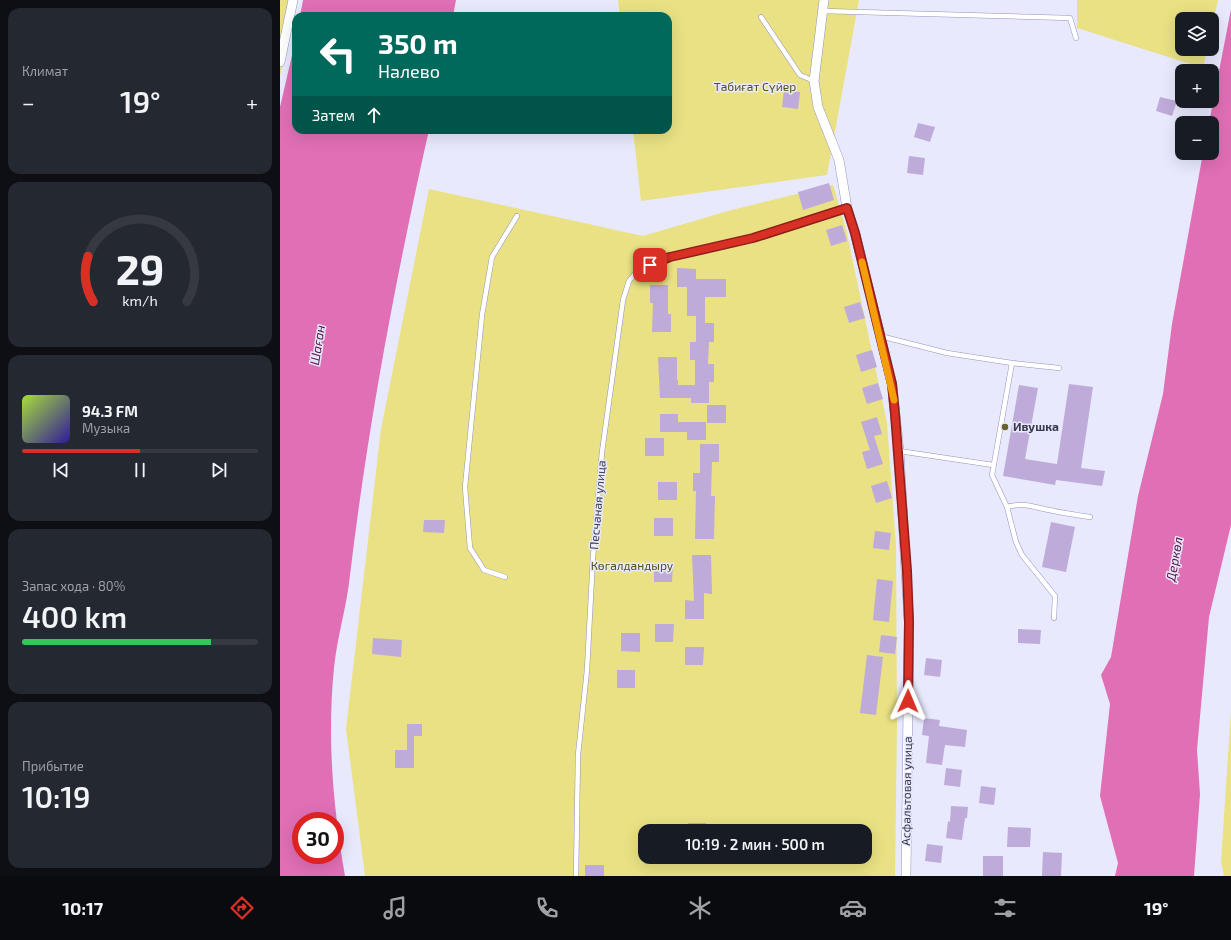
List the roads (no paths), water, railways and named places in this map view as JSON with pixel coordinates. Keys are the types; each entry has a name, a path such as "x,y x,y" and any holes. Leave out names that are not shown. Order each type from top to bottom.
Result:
{"street":[{"path":"280,62 293,0"},
{"name":"Асфальтовая улица","path":"824,0 814,81 818,107 839,160 847,208 855,233 879,336 892,384 899,450 909,622 906,876"}],"lane":[{"path":"823,11 1070,18 1076,38"},
{"path":"761,17 800,75 814,81"},
{"name":"Песчаная улица","path":"576,876 578,754 587,670 596,519 602,452 623,300 629,281 640,268 670,257 753,238 847,208"},
{"path":"505,577 484,570 470,548 465,487 482,315 492,257 517,216"},
{"path":"879,336 948,353 1012,363 1059,368"},
{"path":"1012,363 992,475 1006,507 1016,542 1022,555 1055,596 1054,618"},
{"path":"899,450 994,465"},
{"path":"1006,507 1017,504 1031,505 1048,510 1090,517"}],"water":[{"path":"303,0 456,0 454,12 301,12"},
{"name":"Деркөл","path":"1231,9 1231,525 1209,617 1197,750 1200,794 1194,876 1115,876 1118,863 1100,796 1110,704 1101,675 1111,657 1138,496 1163,394 1172,324 1202,160 1219,160 1219,116 1210,116 1212,108 1219,108 1219,71"},
{"name":"Шаған","path":"292,55 292,134 428,134 394,295 374,407 357,519 349,587 337,645 331,720 332,772 336,812 292,812 292,864 343,864 345,876 280,876 280,107"}],"place":[{"name":"Ивушка","path":"1005,427"}],"park label":[{"name":"Табиғат Сүйер","path":"755,87"},
{"name":"Көгалдандыру","path":"632,566"}]}
